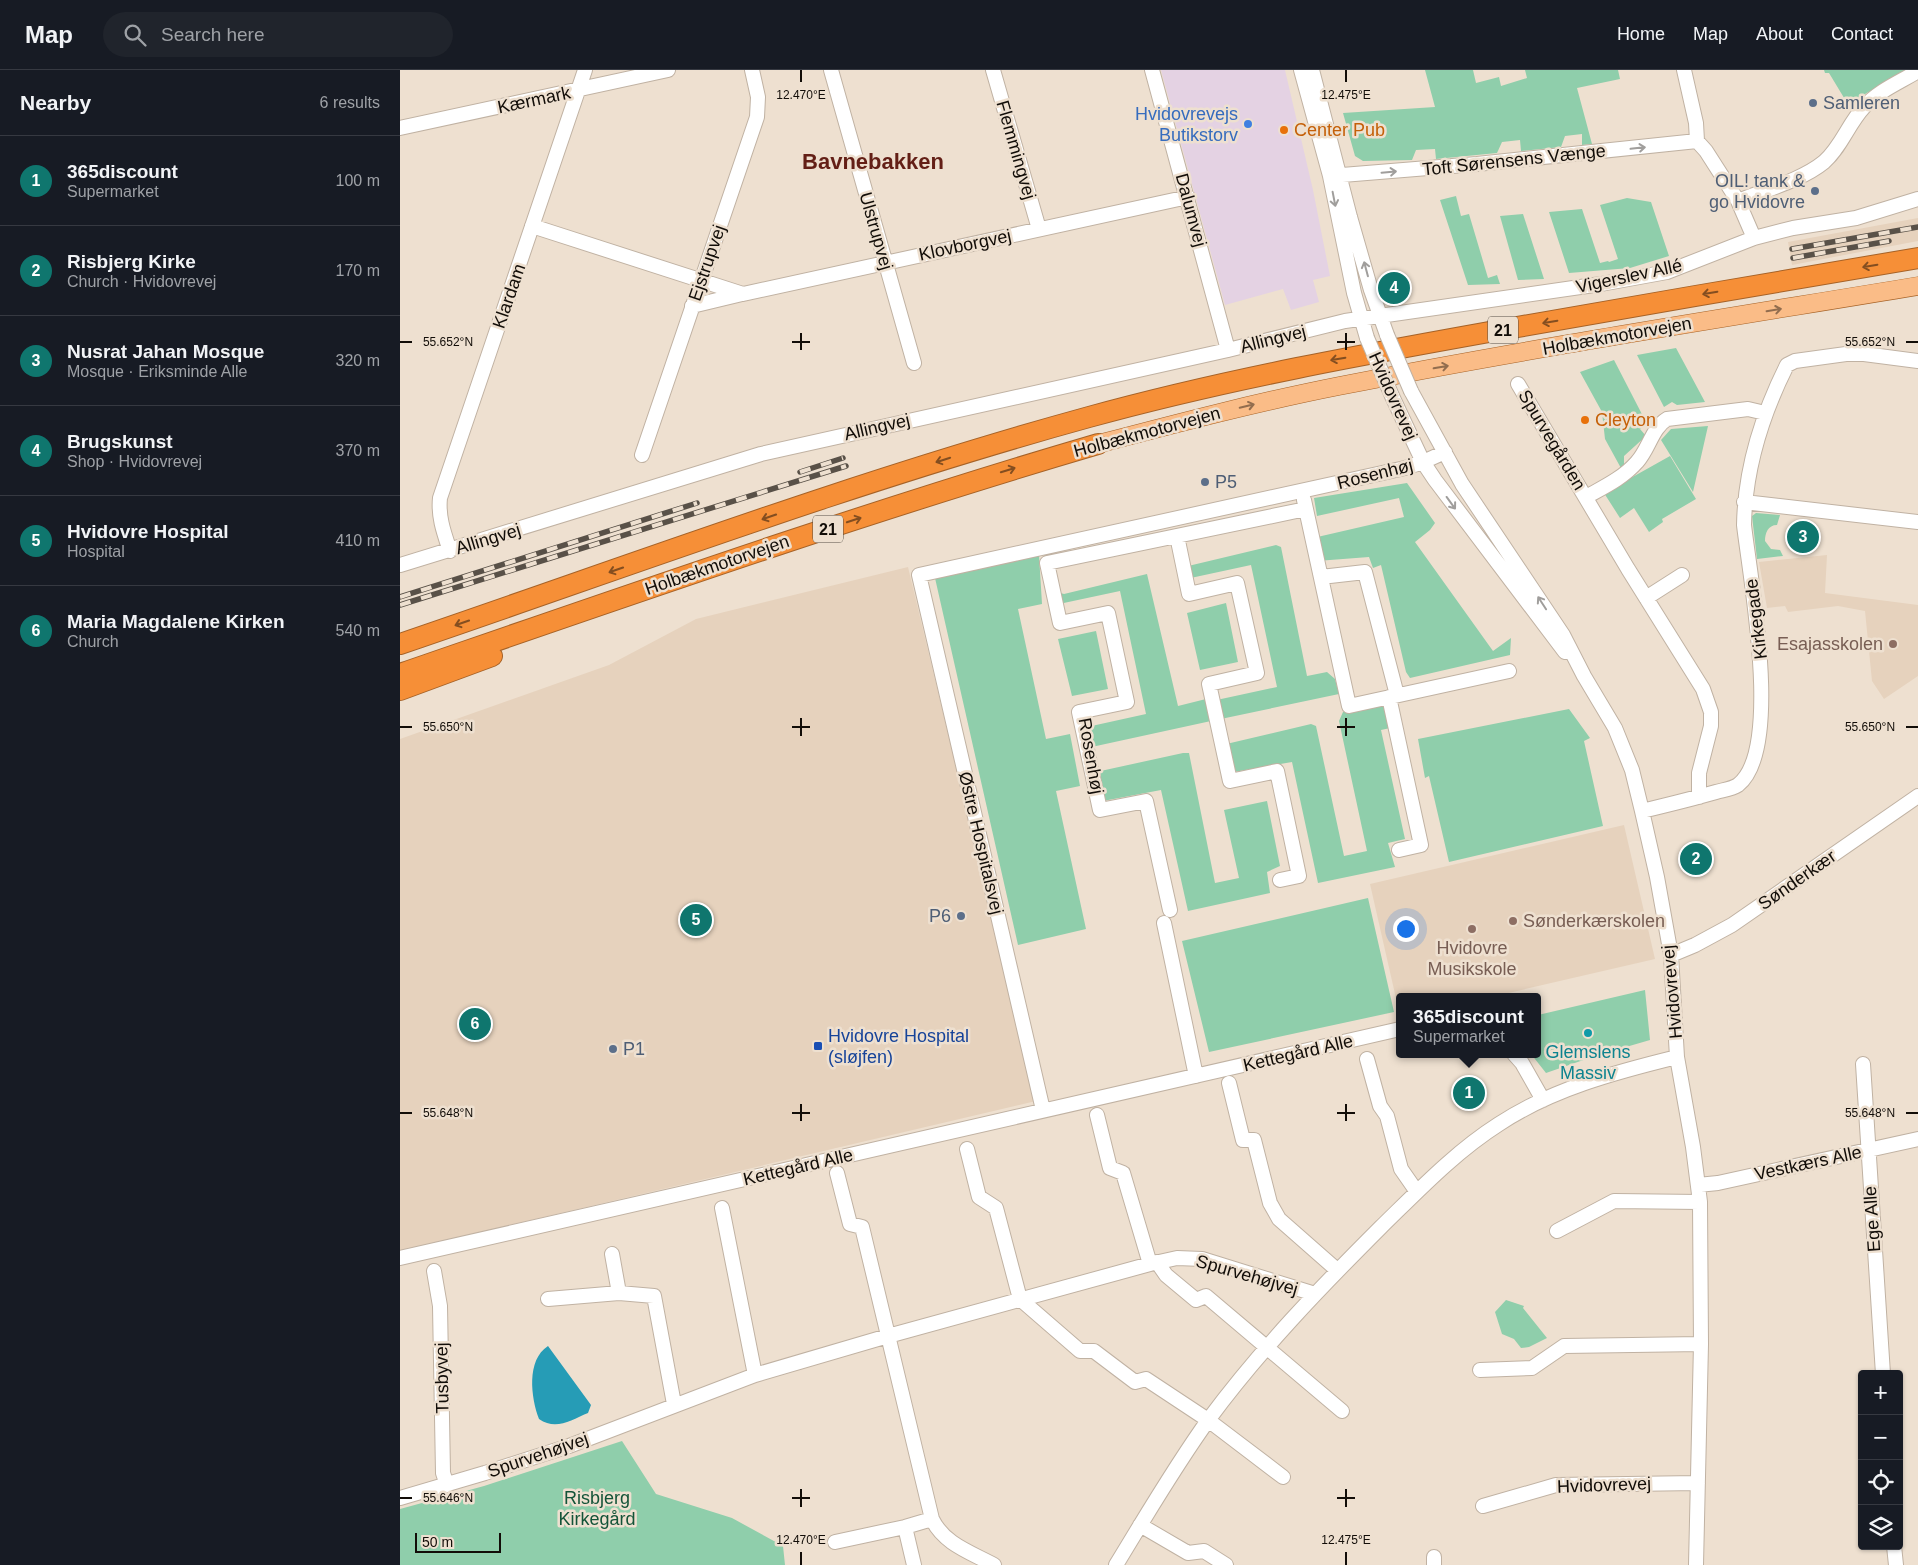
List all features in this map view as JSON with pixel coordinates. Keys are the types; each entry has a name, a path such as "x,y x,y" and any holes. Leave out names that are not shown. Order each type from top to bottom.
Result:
{"highway":[{"name":"Holbækmotorvejen","path":"400,644 824,498 953,457 1101,414 1207,387 1332,360 1918,258"},
{"name":"Holbækmotorvejen","path":"400,674 674,579 984,478 1098,444"},
{"path":"400,690 614,611 674,579"}],"main road":[{"name":"Holbækmotorvejen","path":"1098,444 1216,413 1338,386 1661,327 1918,286"}],"street":[{"name":"Klardam","path":"450,551 442,526 439,510 440,498 585,70"},
{"name":"Kærmark","path":"400,128 668,70"},
{"name":"Ejstrupvej","path":"642,454 757,117 758,97 752,70"},
{"name":"Ulstrupvej","path":"831,70 914,363"},
{"name":"Flemmingvej","path":"993,70 1039,229"},
{"name":"Dalumvej","path":"1152,70 1228,350"},
{"name":"Hvidovrevej","path":"1300,70 1350,218 1371,290 1387,335 1411,390 1458,477 1563,635 1584,676 1615,728 1632,770 1658,877 1671,955 1678,1056 1700,1202 1701,1344 1696,1565"},
{"name":"Hvidovrevej","path":"1312,70 1335,176 1354,293 1367,338 1392,396 1423,462 1457,511 1584,676"},
{"path":"1684,70 1696,123 1697,141 1706,151 1738,201 1754,238"},
{"path":"1738,201 1807,173 1822,163 1836,151 1862,108 1875,96 1918,71"},
{"name":"Toft Sørensens Vænge","path":"1335,176 1477,164 1697,141"},
{"name":"Klovborgvej","path":"692,306 885,262 1188,197"},
{"name":"Vigerslev Allé","path":"1362,318 1601,284 1667,272 1754,238 1793,228 1856,218 1918,199"},
{"name":"Klovborgvej","path":"532,226 743,294"},
{"name":"Allingvej","path":"400,565 761,454 1228,350 1362,318"},
{"name":"Kirkegade","path":"1642,811 1736,786 1748,776 1755,758 1762,706 1762,675 1744,525 1744,502 1748,476 1765,413 1787,364 1794,361 1846,354 1864,354 1918,361"},
{"name":"Spurvegården","path":"1518,384 1646,598 1704,689 1710,712 1711,726 1699,773 1699,797"},
{"name":"Spurvegården","path":"1586,497 1623,475 1637,462 1647,449 1660,423 1667,419 1748,409 1765,413"},
{"name":"Rosenhøj","path":"919,575 1303,492 1405,468 1445,452"},
{"path":"1303,492 1349,706 1509,671"},
{"path":"1744,502 1918,522"},
{"name":"Rosenhøj","path":"1196,1076 1146,800 1100,810 1079,712 1127,702 1108,613 1060,623 1047,564 1306,509"},
{"path":"1177,536 1189,594 1237,583 1257,673 1209,684 1230,781 1277,771 1299,876 1280,880"},
{"path":"1321,576 1366,572 1393,696 1421,846 1399,850"},
{"name":"Østre Hospitalsvej","path":"919,575 1043,1110"},
{"path":"1646,598 1682,575"},
{"name":"Sønderkær","path":"1671,955 1696,946 1732,925 1918,796"},
{"name":"Kettegård Alle","path":"400,1258 1396,1030"},
{"path":"1116,1565 1208,1420 1267,1347 1337,1270 1417,1192 1471,1143 1500,1123 1543,1100 1600,1078 1678,1056"},
{"path":"1518,1058 1543,1100"},
{"path":"1367,1059 1380,1106 1387,1116 1401,1169 1417,1192"},
{"name":"Ege Alle","path":"1863,1064 1883,1370"},
{"path":"1229,1083 1243,1140 1254,1140 1270,1203 1280,1219 1337,1270"},
{"path":"1097,1115 1110,1168 1123,1172 1153,1263 1196,1300 1206,1296 1342,1411"},
{"name":"Vestkærs Alle","path":"1698,1185 1718,1183 1918,1140"},
{"path":"967,1149 979,1197 996,1208 1020,1299 1080,1351 1094,1351 1135,1382 1146,1379 1208,1420 1283,1477"},
{"path":"837,1173 850,1224 862,1226 935,1525 952,1543 994,1565"},
{"path":"1558,1231 1614,1201 1700,1202"},
{"path":"722,1208 755,1375"},
{"path":"612,1254 619,1293"},
{"name":"Spurvehøjvej","path":"400,1498 568,1446 674,1404 755,1375 888,1336 1153,1263 1177,1258 1202,1259 1315,1294"},
{"name":"Tusbyvej","path":"434,1271 440,1306 443,1473 447,1485"},
{"path":"548,1299 619,1293 654,1296 674,1404"},
{"path":"1480,1370 1532,1368 1564,1346 1701,1344"},
{"name":"Hvidovrevej","path":"1483,1506 1556,1485 1698,1483"},
{"path":"835,1542 905,1527 935,1525"},
{"path":"1140,1525 1188,1553 1204,1551 1226,1565"},
{"path":"905,1527 914,1565"},
{"path":"1894,1550 1896,1565"}],"shaded area":[{"path":"1161,70 1285,70 1313,190 1330,276 1313,280 1319,302 1291,310 1283,289 1225,305"},
{"path":"1918,218 1918,241 1792,265 1788,242"},
{"name":"Esajasskolen","path":"1827,555 1825,593 1918,605 1918,676 1884,699 1872,681 1865,611 1838,606 1788,612 1785,606 1767,608 1759,562"},
{"path":"908,567 1036,1101 400,1251 400,739 609,665 696,619"},
{"name":"Sønderkærskolen","path":"1624,825 1655,959 1508,993 1396,993 1396,998 1370,884"}],"green space":[{"path":"1425,70 1473,70 1476,83 1499,77 1501,86 1527,78 1525,70 1618,70 1620,79 1577,88 1592,144 1582,145 1582,134 1565,136 1561,147 1521,151 1520,140 1502,142 1497,153 1436,159 1435,149 1416,150 1412,160 1363,161 1355,156 1343,113 1435,107"},
{"path":"1824,70 1906,70 1865,94 1852,111 1829,73 1825,73"},
{"path":"1456,196 1461,216 1469,214 1488,278 1497,275 1500,284 1468,285 1440,200"},
{"path":"1627,198 1651,202 1669,256 1630,268 1569,273 1549,212 1582,209 1600,263 1609,262 1618,259 1600,205"},
{"path":"1523,214 1544,279 1518,280 1500,216"},
{"path":"1676,348 1705,402 1677,405 1672,402 1664,407 1637,355"},
{"path":"1614,360 1647,424 1640,429 1646,436 1624,456 1624,469 1622,470 1605,439 1602,412 1580,372"},
{"path":"1708,426 1693,492 1661,440 1671,429"},
{"path":"1670,456 1696,499 1662,519 1663,522 1649,532 1634,508 1620,518 1604,493"},
{"path":"1407,483 1435,523 1430,530 1415,542 1493,651 1511,638 1510,655 1410,678 1406,672 1381,565 1373,568 1369,557 1317,561 1313,538 1404,517 1399,498 1317,516 1314,498"},
{"path":"1756,513 1780,515 1777,525 1771,526 1768,530 1765,541 1771,549 1780,550 1783,556 1757,559 1752,516"},
{"path":"1276,545 1281,547 1307,676 1327,672 1335,679 1339,694 1216,720 1212,701 1277,687 1251,565 1186,579 1184,567"},
{"path":"1039,555 1042,604 1018,609 1046,739 1070,734 1080,786 1056,791 1086,929 1018,945 935,578"},
{"path":"1147,574 1178,706 1206,699 1211,721 1087,748 1087,727 1146,714 1120,591 1059,604 1057,592 1064,594"},
{"path":"1226,603 1238,662 1200,670 1187,613"},
{"path":"1096,631 1108,689 1072,696 1058,639"},
{"path":"1382,705 1391,707 1395,727 1381,730 1405,839 1388,843 1395,867 1318,883 1292,762 1228,773 1222,745 1311,724 1316,726 1344,856 1367,851 1339,721 1343,712"},
{"path":"1569,709 1590,738 1584,741 1603,826 1449,862 1429,776 1425,778 1418,739"},
{"path":"1189,753 1215,883 1239,878 1224,810 1267,801 1280,866 1267,872 1270,893 1188,911 1161,790 1103,801 1096,772"},
{"path":"1368,898 1394,1012 1209,1052 1182,941"},
{"path":"1645,990 1650,1040 1546,1073 1534,1058 1541,1058 1541,1014"},
{"path":"1506,1300 1524,1306 1523,1308 1547,1338 1529,1347 1521,1348 1514,1339 1502,1334 1495,1312"},
{"name":"Risbjerg Kirkegård","path":"622,1441 656,1494 732,1518 783,1546 785,1565 400,1565 400,1509 484,1486"}],"water":[{"path":"548,1346 591,1405 588,1413 564,1423 551,1424 539,1419 534,1401 533,1370 541,1352"}],"railway":[{"path":"1792,249 1918,227"},
{"path":"1793,258 1889,241"},
{"path":"800,472 843,458"},
{"path":"400,605 846,466"},
{"path":"400,597 697,503"}],"place":[{"name":"Samleren","path":"1813,103"},
{"name":"Hvidovrevejs Butikstorv","path":"1248,124"},
{"name":"Center Pub","path":"1284,130"},
{"name":"OIL! tank & go Hvidovre","path":"1815,191"},
{"name":"Brugskunst","path":"1394,288"},
{"name":"Cleyton","path":"1585,420"},
{"name":"P5","path":"1205,482"},
{"name":"Nusrat Jahan Mosque","path":"1803,537"},
{"name":"Esajasskolen","path":"1893,644"},
{"name":"Risbjerg Kirke","path":"1696,859"},
{"name":"P6","path":"961,916"},
{"name":"Hvidovre Hospital","path":"696,920"},
{"name":"Sønderkærskolen","path":"1513,921"},
{"name":"Hvidovre Musikskole","path":"1472,929"},
{"name":"Maria Magdalene Kirken","path":"475,1024"},
{"name":"Glemslens Massiv","path":"1588,1033"},
{"name":"Hvidovre Hospital (sløjfen)","path":"818,1046"},
{"name":"P1","path":"613,1049"},
{"name":"365discount","path":"1469,1093"}],"district":[{"name":"Bavnebakken","path":"873,161"}]}
